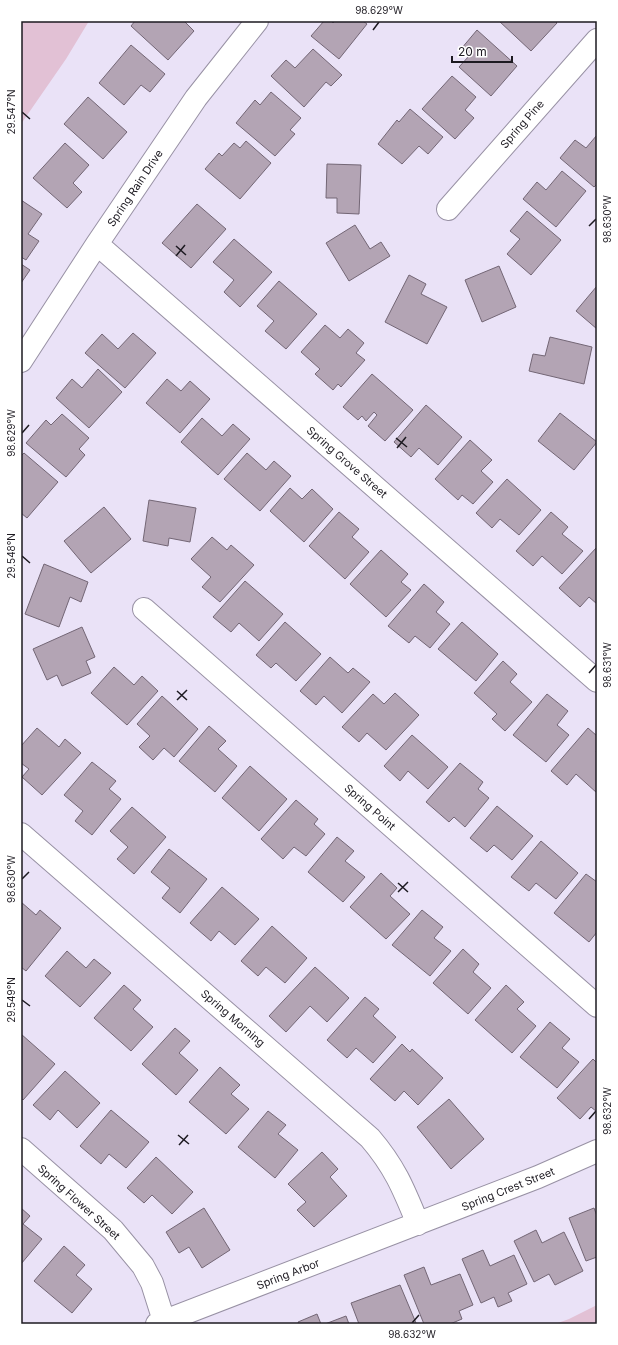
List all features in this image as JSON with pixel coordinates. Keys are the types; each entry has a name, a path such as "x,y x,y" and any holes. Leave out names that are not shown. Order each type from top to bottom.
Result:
{"street":[{"name":"Spring Rain Drive","path":"21,361 196,98 257,21"},
{"name":"Spring Pine","path":"448,209 597,40"},
{"name":"Spring Grove Street","path":"98,244 597,681"},
{"name":"Spring Point","path":"144,609 597,1006"},
{"name":"Spring Morning","path":"21,834 370,1138 394,1169 403,1186 418,1224"},
{"name":"Spring Flower Street","path":"21,1149 113,1230 143,1266 152,1283 161,1323"},
{"name":"Spring Crest Street","path":"418,1224 597,1152"},
{"name":"Spring Arbor","path":"161,1323 418,1224"}],"shaded area":[{"path":"21,21 89,21 66,59 21,124"},
{"path":"597,1305 597,1324 555,1324 569,1319"}],"building":[{"path":"135,21 184,21 194,31 168,60 131,26"},
{"path":"324,21 331,21 333,23 335,21 363,21 367,24 339,59 311,36"},
{"path":"499,21 555,21 557,23 531,51"},
{"path":"477,30 517,66 491,96 459,67 469,56 461,49"},
{"path":"131,45 165,74 150,92 141,85 124,105 99,83"},
{"path":"313,49 342,75 331,86 326,82 304,107 271,76 286,60 295,68"},
{"path":"452,76 476,97 465,110 474,118 455,139 422,109"},
{"path":"271,92 301,118 290,130 295,134 275,156 236,123 255,100 260,105"},
{"path":"88,97 127,132 103,159 64,124"},
{"path":"410,109 443,137 428,154 419,146 402,164 378,144 397,120 399,122"},
{"path":"597,135 597,184 594,187 560,158 575,140 586,148"},
{"path":"246,141 271,163 240,199 205,169 219,153 222,156 234,143 240,148"},
{"path":"65,143 89,165 73,183 82,192 67,208 33,178"},
{"path":"327,164 361,165 359,214 337,213 337,198 326,198"},
{"path":"562,171 586,191 556,227 523,199 537,182 546,190"},
{"path":"21,200 42,214 28,234 39,241 26,260 21,257"},
{"path":"197,204 226,229 191,268 162,243"},
{"path":"527,211 561,240 531,275 507,254 520,239 510,231"},
{"path":"355,225 370,249 381,242 390,256 349,281 326,243"},
{"path":"234,239 272,272 240,307 224,292 234,280 213,262"},
{"path":"21,264 30,270 21,283"},
{"path":"499,266 516,307 482,322 465,280"},
{"path":"409,275 426,284 421,294 447,307 427,344 385,322"},
{"path":"279,281 317,314 286,349 265,331 274,321 257,306"},
{"path":"597,286 597,329 576,311"},
{"path":"325,325 340,338 348,329 364,343 356,353 365,360 341,387 338,384 333,390 315,374 320,369 301,352"},
{"path":"133,333 156,353 125,388 85,353 102,334 118,349"},
{"path":"550,337 592,347 584,384 529,371 533,354 545,356"},
{"path":"98,369 122,392 89,428 56,398 72,379 82,388"},
{"path":"372,374 413,410 385,441 368,426 377,415 374,412 366,421 362,416 358,420 343,407"},
{"path":"167,379 181,391 190,381 210,399 180,433 146,403"},
{"path":"426,405 462,437 438,465 419,448 411,457 394,442"},
{"path":"560,413 597,442 574,470 538,441"},
{"path":"62,414 89,438 79,449 85,455 66,477 26,443 46,420 51,425"},
{"path":"202,418 222,436 233,424 250,439 218,475 181,442"},
{"path":"470,440 492,460 481,471 493,482 473,504 462,495 458,500 435,479"},
{"path":"24,453 58,482 27,518 21,513 21,456"},
{"path":"247,453 266,470 274,461 291,476 260,511 224,479"},
{"path":"507,479 541,510 519,535 500,519 492,528 476,513"},
{"path":"290,488 302,499 312,489 333,509 304,542 270,511"},
{"path":"149,500 196,508 190,542 169,538 168,546 143,541"},
{"path":"104,507 131,539 91,573 64,541"},
{"path":"339,512 359,529 352,537 369,552 345,579 309,546"},
{"path":"551,512 568,527 562,534 583,551 562,574 542,556 533,566 516,551"},
{"path":"212,537 227,550 231,545 254,565 220,602 202,587 211,577 191,559"},
{"path":"597,547 597,604 589,597 580,607 559,588"},
{"path":"381,550 408,574 401,582 411,590 386,617 350,584"},
{"path":"44,564 88,582 81,602 70,597 59,627 25,614"},
{"path":"245,581 283,614 259,641 239,623 231,632 213,617"},
{"path":"424,584 444,602 436,612 450,624 430,648 415,636 409,643 388,626"},
{"path":"285,622 321,654 296,681 276,663 271,668 256,655"},
{"path":"462,622 498,654 476,681 438,649"},
{"path":"82,627 95,657 86,661 91,673 62,686 57,675 47,680 33,649"},
{"path":"330,657 348,673 353,668 370,682 342,713 324,696 316,705 300,691"},
{"path":"503,661 517,674 510,682 532,702 505,731 492,719 497,714 474,693"},
{"path":"114,667 134,685 142,676 158,691 127,725 91,693"},
{"path":"395,693 419,715 386,750 367,733 359,742 342,727 373,694 384,704"},
{"path":"547,694 568,711 557,725 569,735 546,762 513,735"},
{"path":"162,696 198,729 174,757 164,748 153,760 139,747 150,736 137,724"},
{"path":"209,726 226,741 218,749 237,766 215,792 179,761"},
{"path":"37,728 59,747 65,739 81,753 42,795 22,777 29,769 21,763 21,746"},
{"path":"588,728 597,736 597,793 576,774 567,785 551,771"},
{"path":"412,735 448,767 428,789 408,771 400,781 384,766"},
{"path":"92,762 116,781 109,789 121,799 92,835 75,821 83,811 64,795"},
{"path":"460,763 483,782 478,789 489,798 465,827 454,817 449,822 426,802"},
{"path":"250,766 287,799 259,831 222,798"},
{"path":"296,800 318,819 314,824 325,834 306,856 294,847 283,859 261,839"},
{"path":"497,806 533,836 512,860 494,845 487,852 470,838"},
{"path":"132,807 166,837 134,874 117,859 128,847 110,831"},
{"path":"337,837 354,851 345,861 365,877 343,902 308,872"},
{"path":"541,841 578,873 556,899 536,883 529,891 511,877"},
{"path":"169,849 207,879 180,913 162,898 170,888 151,872"},
{"path":"381,873 397,888 390,896 410,914 386,939 350,907"},
{"path":"586,874 597,882 597,932 589,942 554,913"},
{"path":"222,887 259,919 235,945 219,931 211,941 190,923"},
{"path":"21,902 36,915 40,910 61,928 26,971 21,967"},
{"path":"422,910 443,927 434,938 451,951 430,976 392,945"},
{"path":"272,926 307,958 285,983 266,967 258,976 241,961"},
{"path":"463,949 479,964 473,972 491,988 468,1014 433,983"},
{"path":"67,951 86,968 94,959 111,973 80,1007 45,976"},
{"path":"315,967 349,998 327,1022 310,1006 286,1032 269,1016"},
{"path":"124,985 141,1000 133,1009 153,1027 131,1051 94,1018"},
{"path":"506,985 524,1002 517,1009 536,1026 512,1053 475,1020"},
{"path":"365,997 379,1009 373,1016 396,1037 373,1063 356,1048 347,1058 327,1040"},
{"path":"550,1022 570,1039 562,1048 579,1062 557,1088 520,1057"},
{"path":"175,1028 190,1041 179,1053 198,1070 176,1095 142,1064"},
{"path":"21,1034 55,1064 23,1100 21,1098"},
{"path":"402,1044 410,1052 412,1049 443,1078 418,1105 404,1091 395,1101 370,1079"},
{"path":"593,1059 597,1063 597,1112 591,1107 580,1119 557,1098"},
{"path":"220,1067 240,1085 231,1094 249,1109 226,1134 189,1102"},
{"path":"65,1071 100,1103 77,1128 58,1110 50,1120 33,1105"},
{"path":"449,1099 484,1139 451,1169 417,1127"},
{"path":"111,1110 149,1142 126,1168 109,1154 101,1164 80,1146"},
{"path":"268,1111 286,1125 278,1134 298,1150 275,1178 238,1147"},
{"path":"322,1152 338,1169 330,1177 347,1196 314,1227 297,1210 306,1202 288,1184"},
{"path":"156,1157 193,1192 172,1214 152,1195 144,1203 127,1188"},
{"path":"21,1208 30,1216 23,1224 42,1239 21,1264"},
{"path":"204,1208 230,1250 202,1268 189,1247 179,1253 166,1232"},
{"path":"594,1208 597,1216 597,1257 586,1261 569,1218"},
{"path":"536,1230 542,1243 564,1232 583,1271 555,1285 549,1274 534,1282 514,1241"},
{"path":"64,1246 85,1265 76,1275 92,1289 72,1313 34,1281"},
{"path":"483,1250 490,1266 514,1255 527,1284 508,1293 512,1301 498,1307 494,1297 481,1303 462,1259"},
{"path":"424,1267 431,1285 460,1274 473,1305 459,1311 462,1319 450,1324 424,1324 404,1275"},
{"path":"400,1285 416,1323 359,1324 351,1303"},
{"path":"317,1314 321,1324 299,1324 298,1322"},
{"path":"346,1316 349,1324 325,1324"}]}
